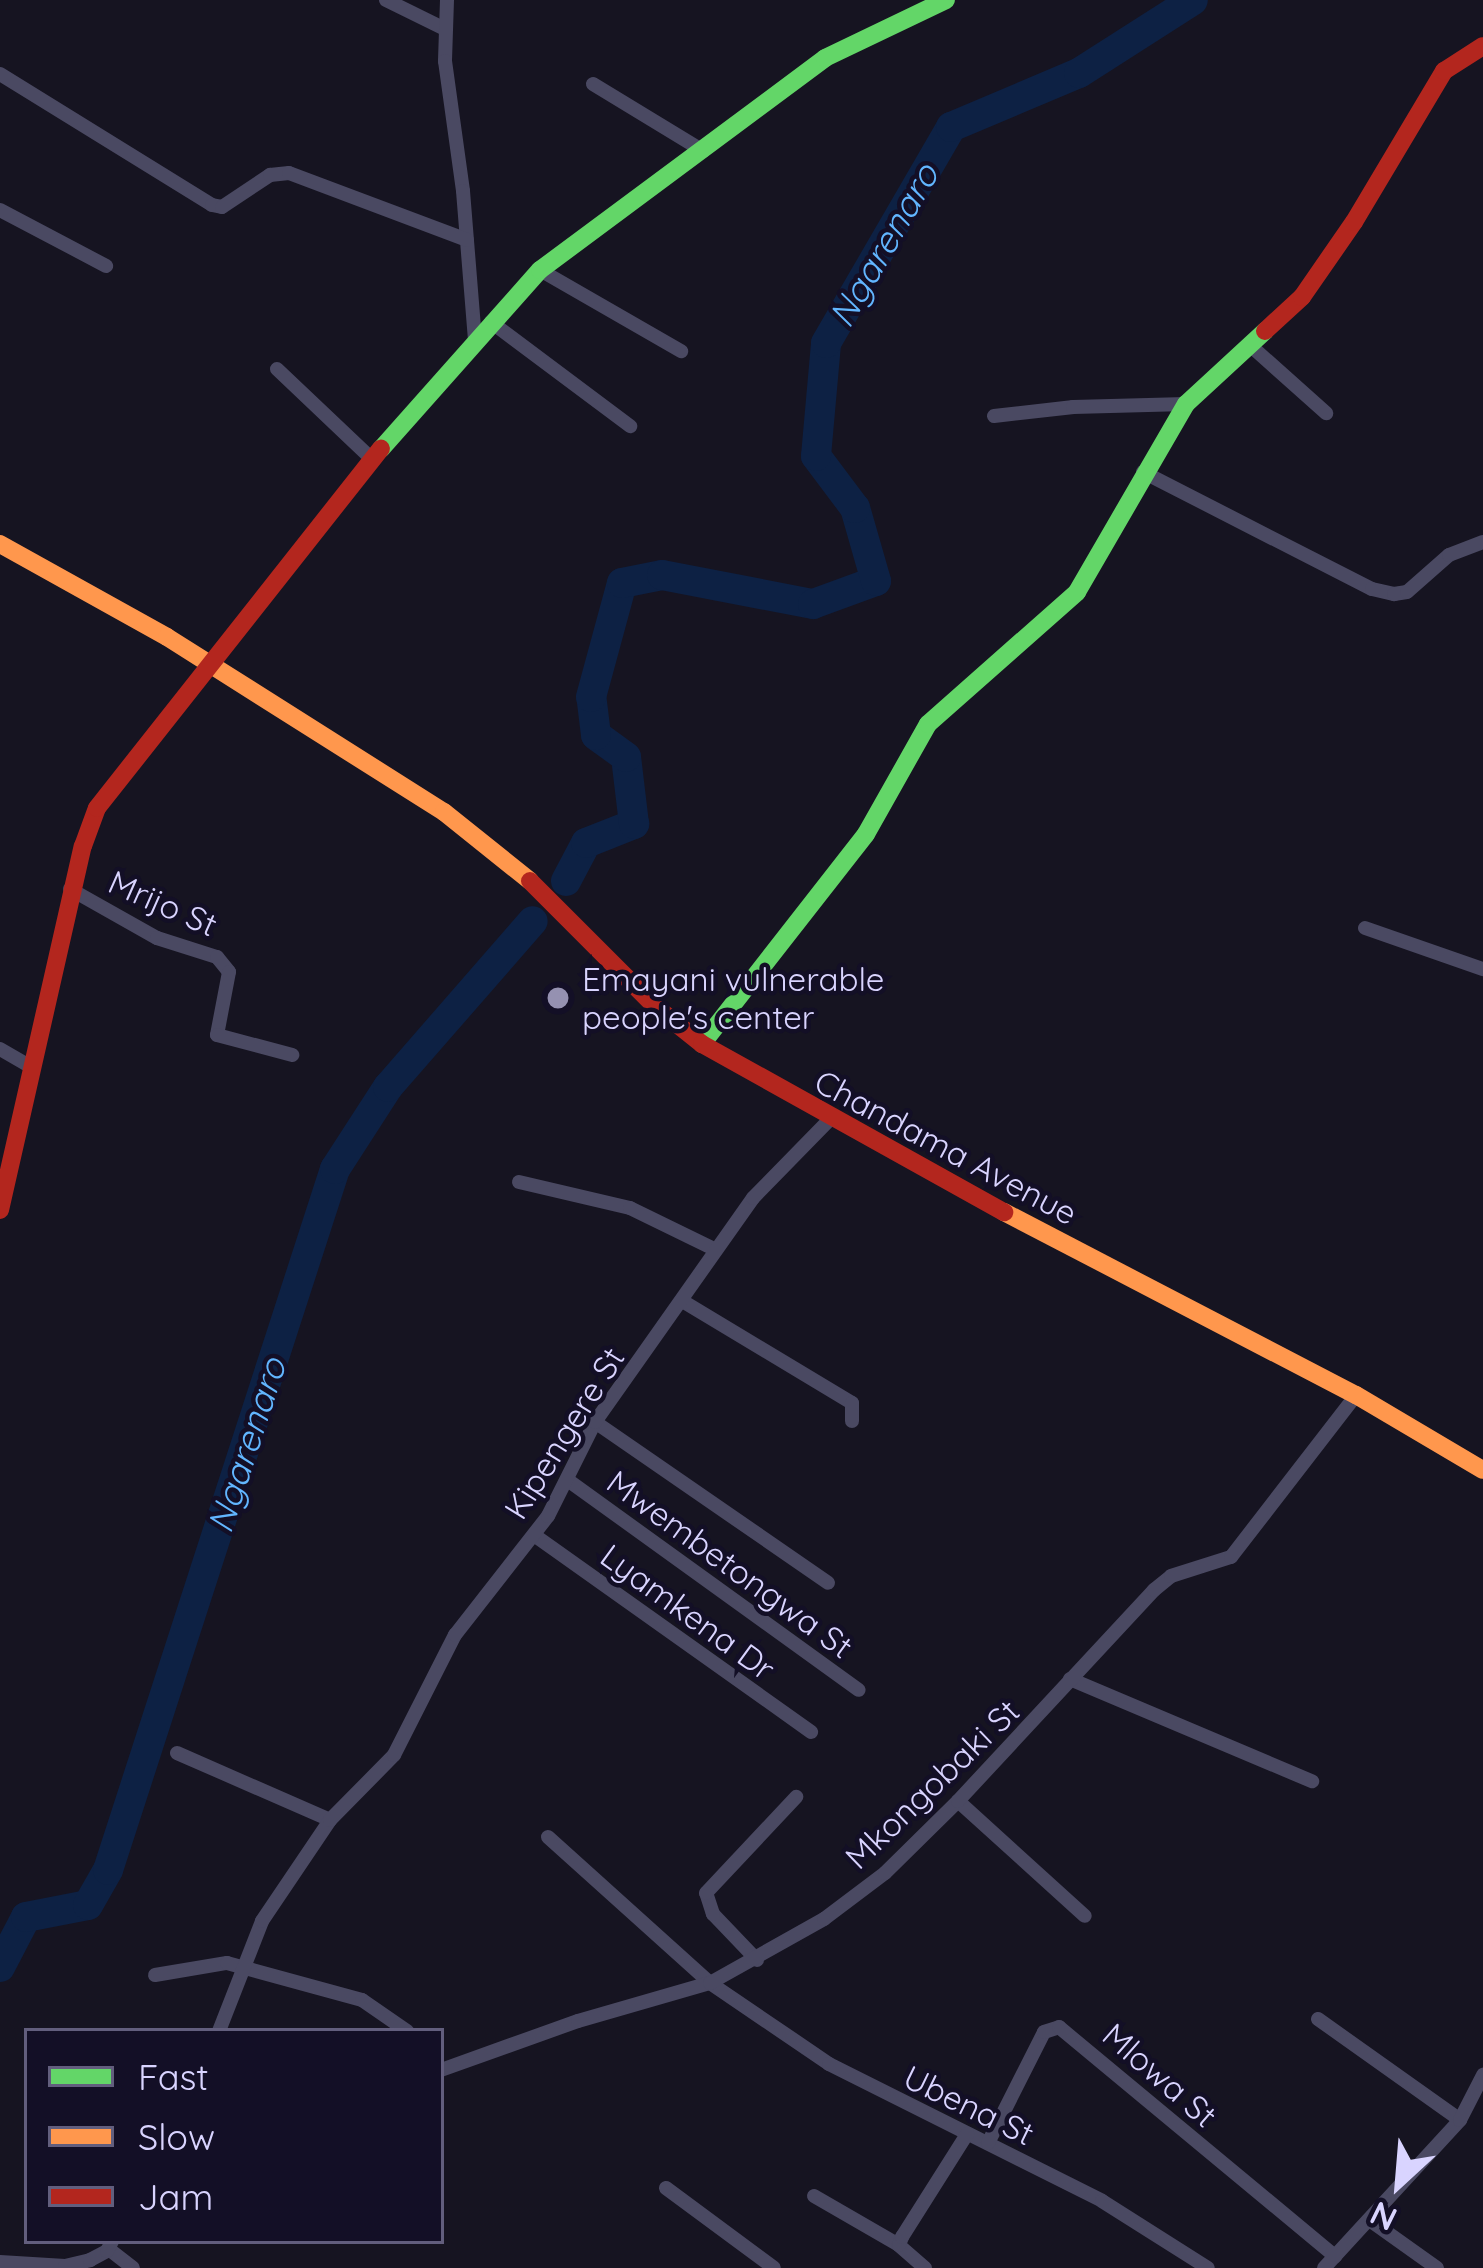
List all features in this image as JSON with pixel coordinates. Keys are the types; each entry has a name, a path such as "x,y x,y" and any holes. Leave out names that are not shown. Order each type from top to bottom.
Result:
{"street":[{"path":"386,0 443,28"},
{"path":"447,0 443,28 475,339"},
{"path":"0,1210 70,890 97,808 150,735 373,460 540,270 825,58 946,0"},
{"path":"702,1044 866,834 928,724 1076,592 1142,472 1186,404 1251,346 1320,274 1444,71 1483,46"},
{"path":"0,74 212,206 222,207 270,175 289,173 466,240"},
{"path":"593,84 704,152"},
{"path":"0,210 106,266"},
{"path":"540,270 681,351"},
{"path":"491,322 630,426"},
{"path":"1251,346 1326,413"},
{"path":"277,369 373,460"},
{"path":"994,416 1073,407 1186,404"},
{"path":"1142,472 1372,589 1394,594 1419,583 1449,556 1483,542"},
{"name":"Chandama Avenue","path":"0,544 210,666 444,812 510,861 657,1008 702,1044 830,1119 1280,1360 1356,1395 1483,1470"},
{"name":"Mrijo St","path":"70,890 158,938 217,957 229,973 217,1035 292,1055"},
{"path":"1365,928 1483,969"},
{"path":"0,1049 30,1066"},
{"name":"Kipengere St","path":"220,2028 262,1921 330,1820 409,1733 455,1635 534,1535 569,1481 595,1422 753,1198 830,1119"},
{"path":"519,1182 630,1208 714,1249"},
{"path":"684,1302 851,1403 851,1420"},
{"name":"Mkongobaki St","path":"444,2069 578,2020 710,1983 789,1943 885,1873 1171,1576 1231,1557 1356,1395"},
{"path":"595,1422 828,1583"},
{"name":"Mwembetongwa St","path":"569,1481 859,1690"},
{"name":"Lyamkena Dr","path":"534,1535 811,1732"},
{"path":"1070,1679 1312,1781"},
{"path":"177,1754 330,1820"},
{"path":"757,1960 712,1914 706,1893 796,1797"},
{"path":"958,1801 1085,1916"},
{"name":"Ubena St","path":"548,1837 710,1983 829,2064 1102,2201 1208,2268"},
{"path":"155,1975 216,1963 241,1968 362,2000 403,2028"},
{"path":"1318,2019 1460,2120"},
{"name":"Mlowa St","path":"988,2143 1044,2032 1058,2026 1335,2256"},
{"path":"1324,2268 1476,2106 1483,2075"},
{"path":"899,2245 917,2205 967,2134"},
{"path":"666,2188 774,2268"},
{"path":"814,2196 899,2245 925,2268"},
{"path":"1371,2222 1437,2268"},
{"path":"0,2262 65,2266 113,2246 133,2268"}],"waterway":[{"name":"Ngarenaro","path":"566,881 586,843 634,824 626,757 596,735 591,697 622,583 662,575 813,604 876,581 855,508 816,456 826,343 951,127 1079,73 1193,0"},
{"name":"Ngarenaro","path":"0,1967 26,1917 88,1905 108,1870 335,1169 388,1087 533,921"}],"traffic: fast":[{"path":"381,449 540,270 825,58 946,0"},
{"path":"702,1044 866,834 928,724 1077,592 1186,404 1265,331"}],"traffic: slow":[{"path":"0,544 167,637 444,812 530,881"},
{"path":"1004,1212 1356,1395 1483,1470"}],"traffic: jam":[{"path":"1265,331 1302,297 1354,222 1444,71 1483,46"},
{"path":"0,1210 83,846 97,808 381,449"},
{"path":"530,881 657,1008 702,1044 1004,1212"}],"place":[{"name":"Emayani vulnerable people's center","path":"558,998"}]}
